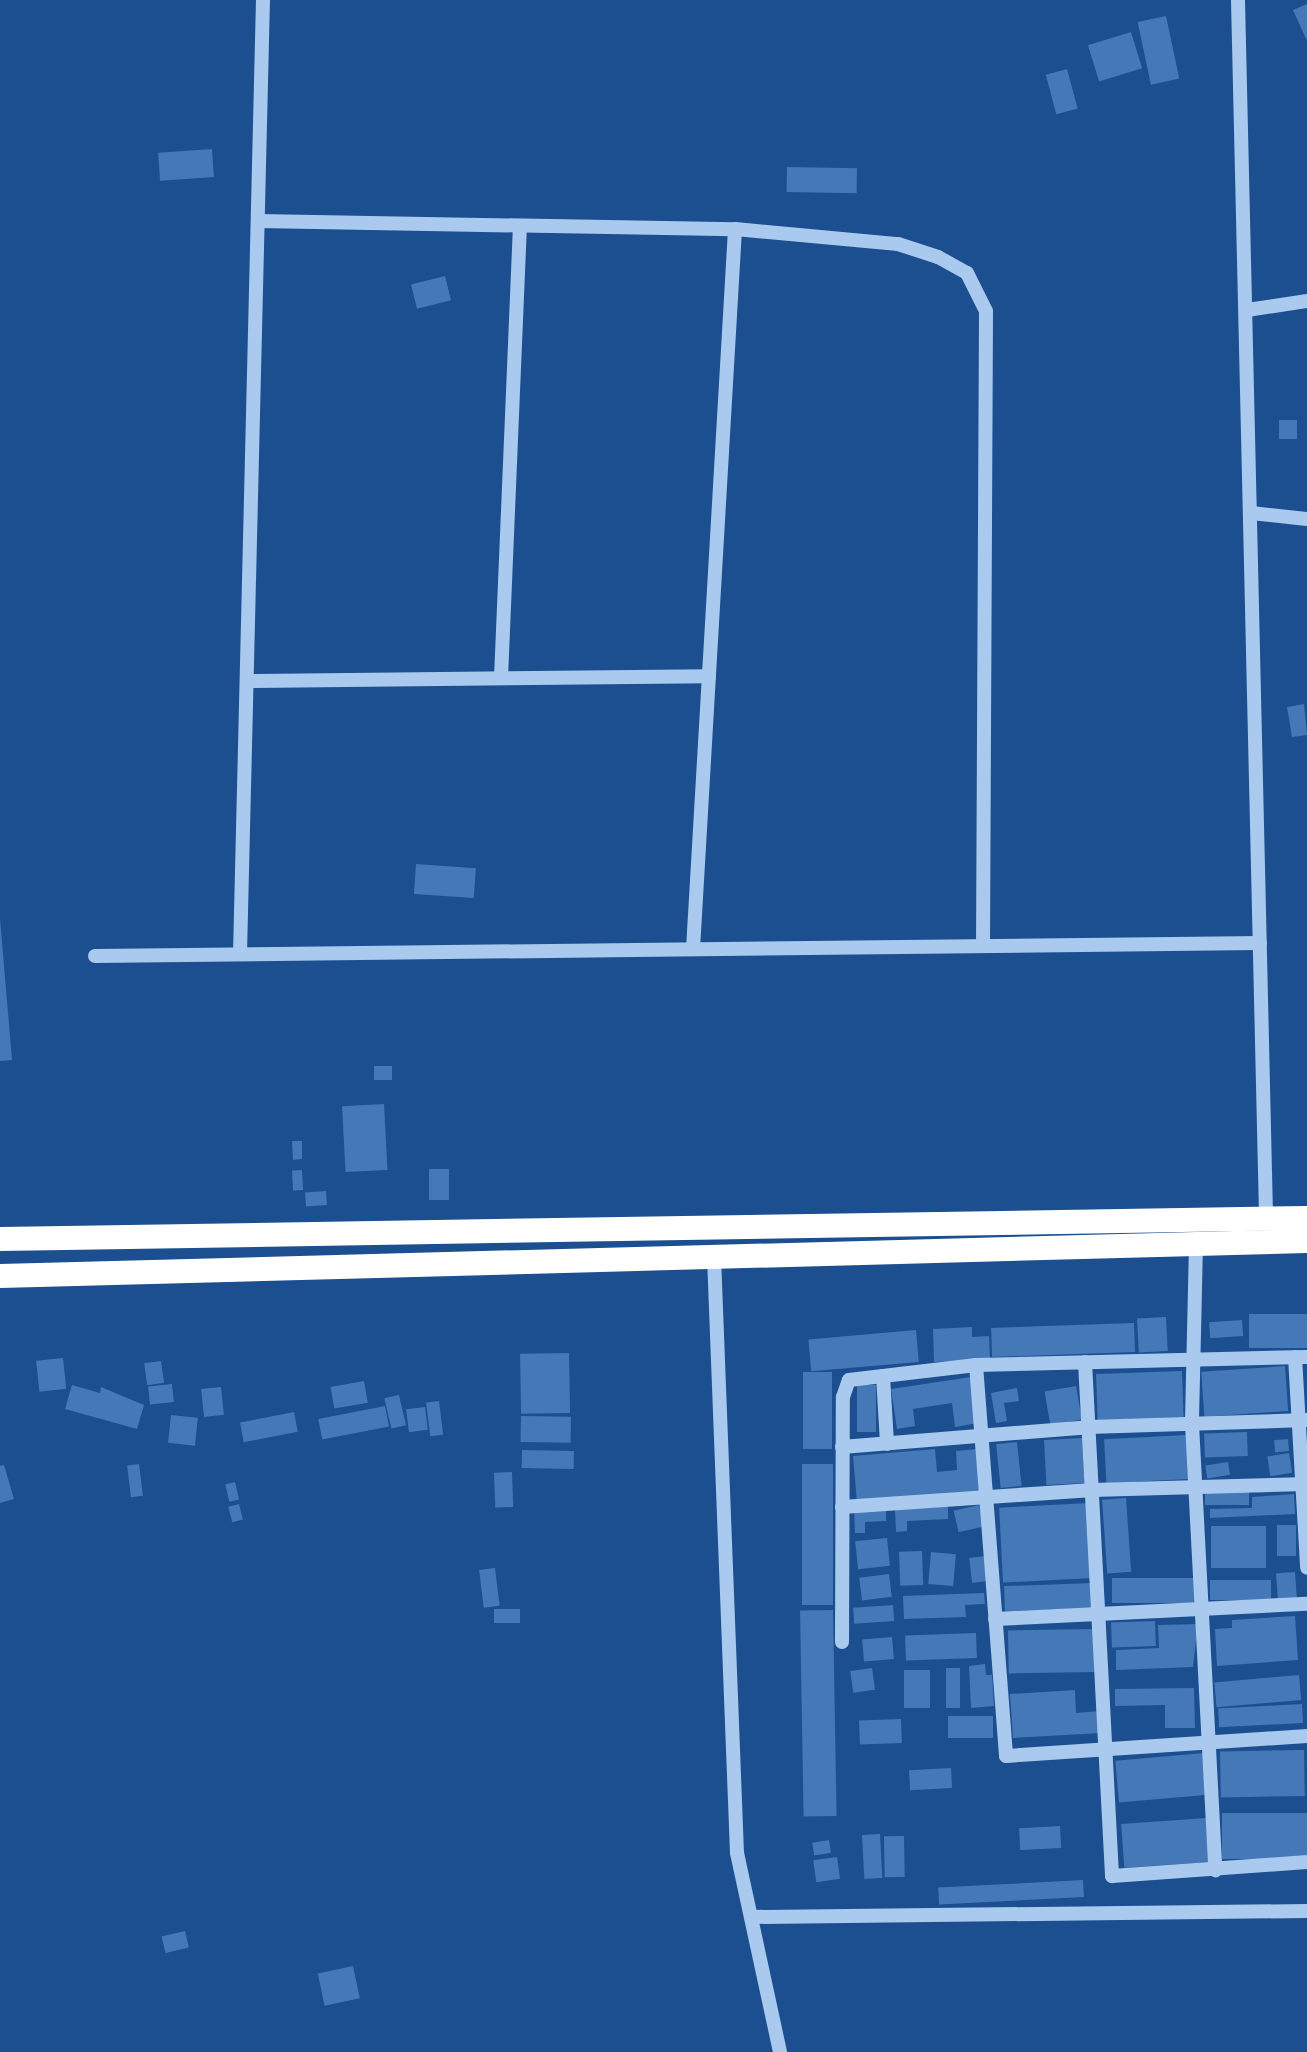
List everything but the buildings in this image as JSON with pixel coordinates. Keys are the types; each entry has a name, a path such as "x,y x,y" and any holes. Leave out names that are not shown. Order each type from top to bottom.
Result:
{"highway":[{"path":"0,1239 1307,1218"},
{"path":"0,1276 1307,1241"}],"street":[{"path":"240,954 263,0"},
{"path":"1238,0 1266,1218"},
{"path":"258,221 735,229 898,244 938,257 967,273 986,311 983,946"},
{"path":"501,678 520,226"},
{"path":"693,949 735,229"},
{"path":"1247,310 1307,301"},
{"path":"1251,513 1307,519"},
{"path":"247,681 709,676"},
{"path":"95,956 1260,943"},
{"path":"1196,1244 1192,1424 1215,1870"},
{"path":"714,1257 737,1853 780,2052"},
{"path":"842,1642 842,1447 844,1388 849,1380 976,1365 1301,1357 1307,1568"},
{"path":"1085,1362 1112,1876 1307,1862"},
{"path":"976,1365 1006,1756 1307,1736"},
{"path":"883,1376 887,1444"},
{"path":"842,1447 1088,1427 1303,1420"},
{"path":"842,1507 1092,1490 1305,1484"},
{"path":"995,1619 1307,1604"},
{"path":"751,1917 1307,1911"}]}
